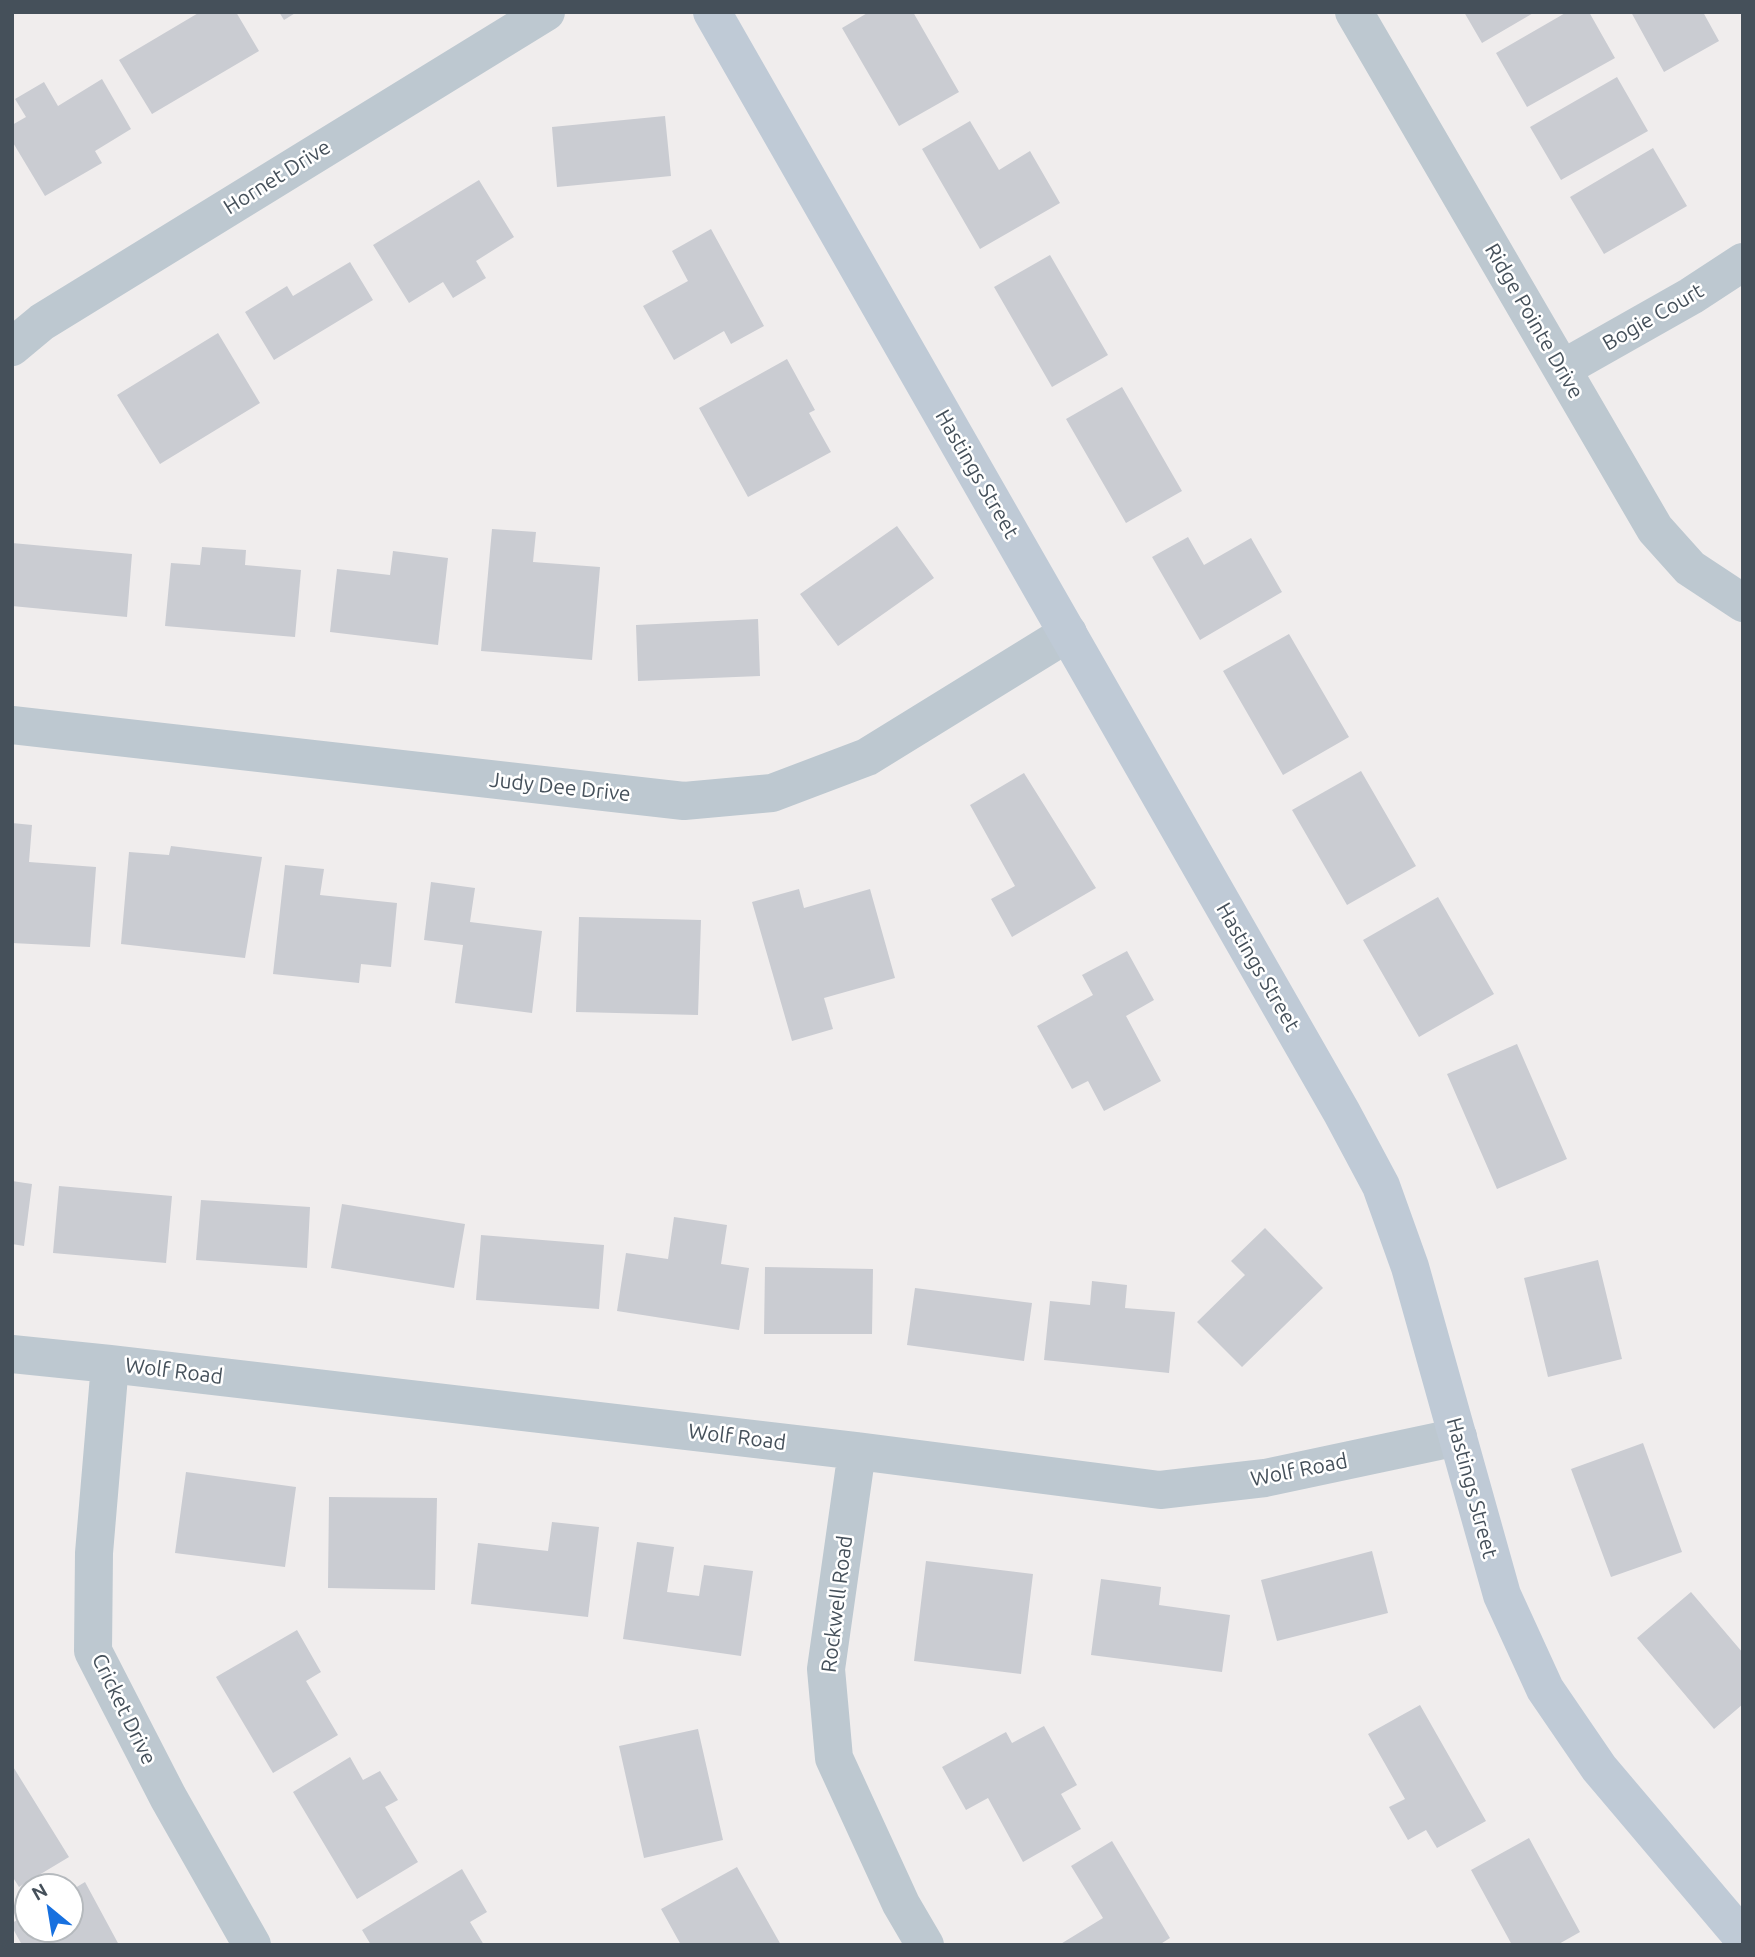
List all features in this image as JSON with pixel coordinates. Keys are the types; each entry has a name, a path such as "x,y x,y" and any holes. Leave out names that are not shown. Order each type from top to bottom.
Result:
{"street":[{"name":"Hornet Drive","path":"12,346 53,314 546,12"},
{"name":"Hastings Street","path":"712,12 1335,1101 1381,1186 1410,1267 1502,1595 1545,1689 1599,1768 1743,1938"},
{"name":"Ridge Pointe Drive","path":"1354,12 1655,529 1690,568 1743,603"},
{"name":"Bogie Court","path":"1562,369 1692,296 1743,262"},
{"name":"Judy Dee Drive","path":"12,725 684,801 772,793 867,757 1068,633"},
{"name":"Wolf Road","path":"12,1354 856,1451 1160,1490 1265,1478 1458,1437"},
{"name":"Cricket Drive","path":"110,1364 94,1553 93,1651 168,1797 252,1945"},
{"name":"Rockwell Road","path":"856,1451 826,1670 834,1758 901,1904 926,1945"}],"building":[{"path":"200,12 236,12 259,51 152,114 119,60"},
{"path":"279,12 297,12 284,20"},
{"path":"869,12 913,12 959,92 899,126 842,28"},
{"path":"1464,12 1535,12 1482,43"},
{"path":"1567,12 1589,12 1615,58 1527,107 1496,53"},
{"path":"1631,12 1703,12 1719,41 1664,72"},
{"path":"1617,77 1648,131 1561,180 1530,127"},
{"path":"102,79 131,129 95,151 102,163 45,196 12,141 12,125 26,117 15,99 44,82 58,106"},
{"path":"665,116 671,176 557,187 552,127"},
{"path":"970,121 999,170 1030,151 1060,203 980,249 922,149"},
{"path":"1653,148 1687,206 1604,254 1570,197"},
{"path":"479,180 514,237 476,261 486,278 453,298 443,282 409,303 373,245"},
{"path":"711,229 764,326 731,344 724,331 674,360 643,306 688,281 672,251"},
{"path":"1050,255 1108,355 1052,387 994,287"},
{"path":"350,262 373,300 274,360 245,312 287,286 293,296"},
{"path":"218,333 260,403 160,464 117,395"},
{"path":"787,359 815,410 809,413 831,452 748,497 699,408"},
{"path":"1122,387 1182,491 1126,523 1066,419"},
{"path":"897,526 934,578 838,646 800,594"},
{"path":"492,529 536,532 533,562 600,567 592,660 481,651"},
{"path":"1188,537 1204,565 1251,538 1282,592 1200,640 1152,557"},
{"path":"12,543 132,554 127,617 12,606"},
{"path":"202,547 246,550 245,565 301,570 295,637 165,626 171,563 200,565"},
{"path":"393,551 448,558 438,645 330,632 337,569 390,575"},
{"path":"758,619 760,676 638,681 636,625"},
{"path":"1289,634 1349,737 1283,775 1223,671"},
{"path":"1361,771 1416,866 1347,905 1292,810"},
{"path":"1024,773 1096,888 1012,937 991,899 1015,886 970,805"},
{"path":"12,823 32,825 29,862 96,867 90,947 12,943"},
{"path":"171,846 262,857 245,958 121,944 129,852 169,855"},
{"path":"285,865 324,869 320,895 397,903 391,967 361,964 359,983 273,974"},
{"path":"431,882 475,888 470,922 542,931 532,1013 455,1003 463,945 424,940"},
{"path":"799,889 804,908 870,889 895,978 824,998 833,1029 792,1041 752,902"},
{"path":"1438,897 1494,994 1419,1037 1363,940"},
{"path":"579,917 701,920 698,1015 576,1012"},
{"path":"1127,951 1154,1000 1126,1016 1161,1081 1104,1111 1088,1081 1072,1089 1037,1026 1093,995 1082,975"},
{"path":"1517,1044 1567,1159 1497,1189 1447,1074"},
{"path":"12,1181 32,1184 24,1246 12,1244"},
{"path":"59,1186 172,1196 166,1263 53,1253"},
{"path":"201,1200 310,1207 307,1268 196,1260"},
{"path":"342,1204 465,1224 454,1288 331,1268"},
{"path":"674,1217 727,1225 721,1264 749,1268 739,1330 617,1311 626,1253 668,1259"},
{"path":"1265,1228 1323,1288 1242,1367 1197,1322 1245,1275 1231,1261"},
{"path":"481,1235 604,1245 599,1309 476,1300"},
{"path":"1598,1260 1622,1359 1548,1377 1524,1278"},
{"path":"765,1267 873,1269 872,1334 764,1334"},
{"path":"1092,1281 1127,1285 1125,1308 1175,1312 1169,1373 1044,1360 1050,1301 1090,1305"},
{"path":"915,1288 1032,1303 1024,1361 907,1345"},
{"path":"1643,1443 1682,1552 1611,1577 1571,1469"},
{"path":"186,1472 296,1487 285,1567 175,1553"},
{"path":"329,1497 437,1498 435,1590 328,1588"},
{"path":"552,1522 599,1527 588,1617 471,1604 478,1543 548,1551"},
{"path":"637,1542 674,1547 667,1592 699,1596 704,1565 753,1571 741,1656 623,1639"},
{"path":"1372,1551 1388,1613 1277,1641 1261,1580"},
{"path":"926,1561 1033,1574 1021,1674 914,1661"},
{"path":"1101,1579 1161,1587 1159,1605 1230,1615 1222,1672 1091,1655"},
{"path":"1691,1592 1743,1653 1743,1704 1714,1729 1637,1638"},
{"path":"297,1630 321,1672 306,1681 338,1735 273,1773 216,1677"},
{"path":"1420,1705 1486,1821 1437,1848 1426,1830 1408,1840 1389,1807 1405,1799 1368,1734"},
{"path":"1044,1726 1077,1785 1061,1794 1081,1829 1023,1862 988,1798 966,1810 942,1767 1006,1732 1012,1743"},
{"path":"698,1729 723,1840 644,1858 619,1746"},
{"path":"350,1757 363,1780 380,1771 398,1800 385,1807 418,1862 357,1899 293,1792"},
{"path":"12,1765 69,1857 42,1873 14,1873 14,1879"},
{"path":"1529,1838 1580,1932 1557,1945 1512,1945 1471,1870"},
{"path":"1112,1841 1170,1938 1159,1945 1059,1945 1103,1918 1071,1866"},
{"path":"737,1867 781,1945 681,1945 661,1909"},
{"path":"462,1869 487,1912 470,1922 484,1945 371,1945 362,1930"},
{"path":"84,1883 119,1945 22,1945 21,1943 84,1943"}]}
